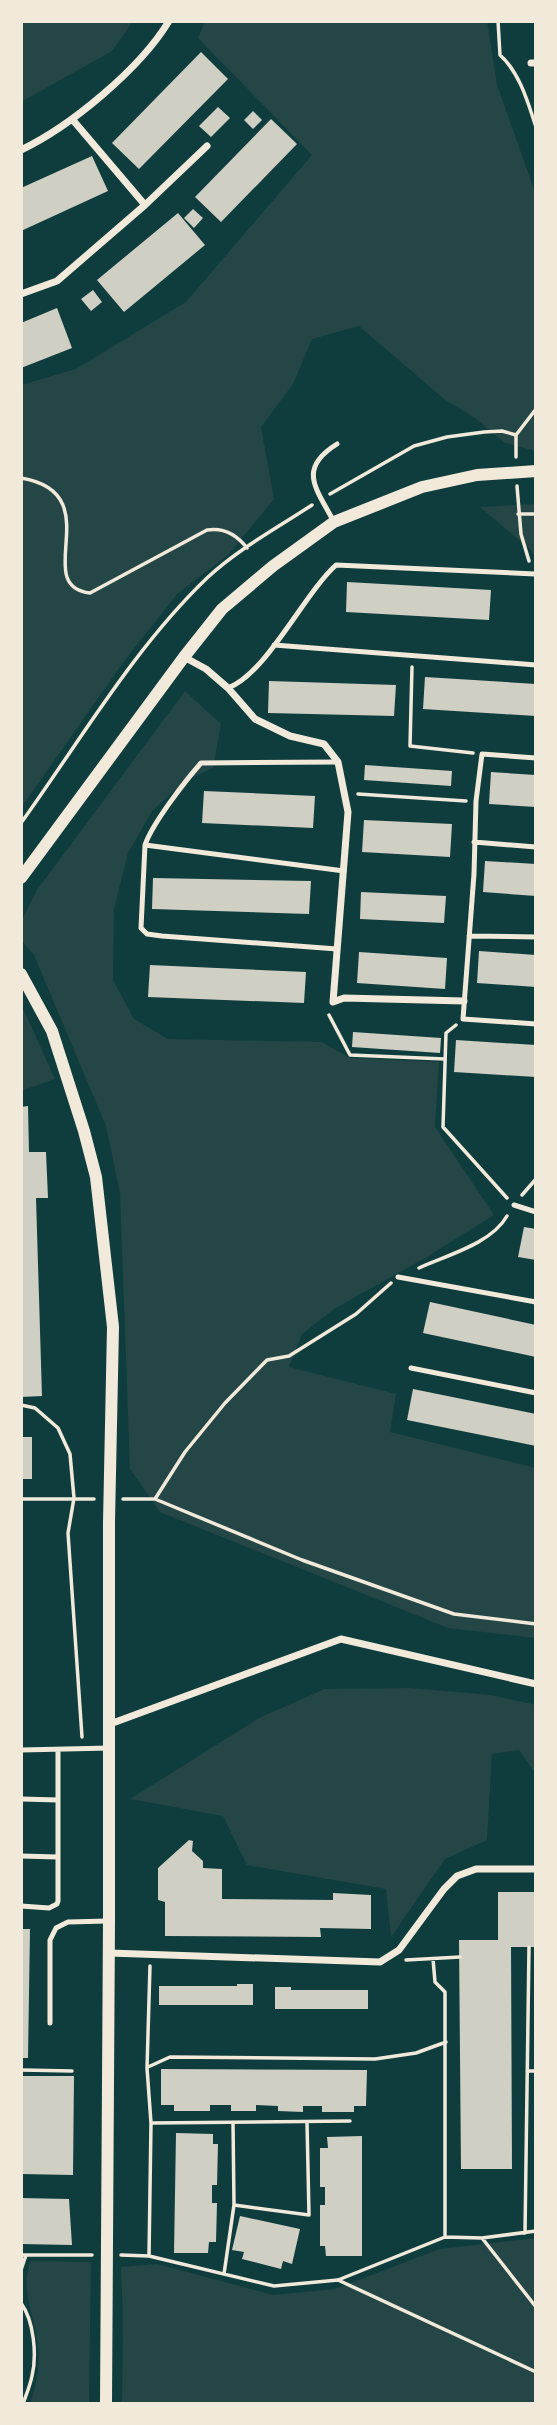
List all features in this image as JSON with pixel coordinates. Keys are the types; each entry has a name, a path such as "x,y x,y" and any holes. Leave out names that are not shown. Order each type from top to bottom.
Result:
{"street":[{"path":"21,150 72,119 103,95 161,35 169,21"},
{"path":"72,119 145,205"},
{"path":"21,294 57,281 145,205 207,145"},
{"path":"21,878 222,609 273,566 334,522 422,487 477,475 536,471"},
{"path":"184,657 206,669 228,688 255,719 290,736 324,744 338,762 348,811 333,1002 344,998 464,1001"},
{"path":"21,974 52,1031 96,1177 113,1327 109,1521 106,2404"},
{"path":"110,1724 341,1639 536,1684"},
{"path":"109,1953 380,1962 399,1950 444,1889 457,1876 476,1869 536,1869"}],"lane":[{"path":"334,522 313,479 314,464 321,453 337,443"},
{"path":"228,688 247,676 336,565 535,574"},
{"path":"274,645 536,665"},
{"path":"536,758 482,754 476,801 463,1019 536,1024"},
{"path":"337,949 147,934 141,928 145,845 148,835 201,764 338,762"},
{"path":"474,842 536,847"},
{"path":"145,845 344,871"},
{"path":"469,936 536,937"},
{"path":"514,1205 536,1212"},
{"path":"398,1277 536,1302"},
{"path":"411,1368 536,1394"},
{"path":"21,1750 110,1748"},
{"path":"21,1906 49,1908 57,1904 58,1749"},
{"path":"21,1799 58,1800"},
{"path":"21,1856 58,1857"},
{"path":"50,2023 50,1940 57,1928 68,1922 109,1921"}],"path":[{"path":"498,21 500,55 510,64 536,127"},
{"path":"516,458 516,435 536,409"},
{"path":"21,478 50,489 61,499 67,510 65,575 81,592 90,593 207,530 224,530 237,535 247,548"},
{"path":"517,486 523,544 535,574"},
{"path":"518,514 536,513"},
{"path":"413,657 410,746 482,754"},
{"path":"346,793 476,801"},
{"path":"333,1002 329,1016 350,1055 445,1059"},
{"path":"463,1019 446,1033 443,1127 514,1205"},
{"path":"155,1499 185,1452 225,1403 267,1360 289,1356 356,1314 398,1277 483,1238 503,1223 536,1179"},
{"path":"21,1405 35,1409 58,1428 71,1454 74,1498 68,1533 83,1749"},
{"path":"21,1499 102,1499"},
{"path":"116,1499 155,1499 302,1560 454,1614 536,1624"},
{"path":"525,2233 529,1947"},
{"path":"149,2256 151,2123 147,2068 150,1955"},
{"path":"380,1962 460,1957"},
{"path":"433,1959 435,1983 445,1992 445,2237"},
{"path":"147,2068 170,2057 375,2059 416,2053 446,2042"},
{"path":"21,2070 72,2071"},
{"path":"527,2071 536,2071"},
{"path":"527,2091 536,2091"},
{"path":"151,2123 350,2121"},
{"path":"223,2274 233,2205 233,2122"},
{"path":"233,2205 309,2215 307,2122"},
{"path":"108,2255 149,2256 274,2286 338,2280 445,2237 482,2238 536,2231"},
{"path":"482,2238 536,2307"},
{"path":"21,2270 23,2255 94,2255"},
{"path":"338,2280 536,2372"},
{"path":"21,2303 28,2318 33,2348 33,2376 23,2404"}],"shaded area":[{"path":"21,21 133,21 112,51 21,102"},
{"path":"205,21 487,21 497,85 536,195 536,451 505,443 475,418 444,399 359,326 312,339 293,384 261,427 274,499 228,555 177,594 122,664 21,808 21,385 76,369 186,302 312,155 198,38"},
{"path":"536,504 536,558 530,549 480,507"},
{"path":"185,691 221,724 213,768 185,781 152,811 128,853 114,909 113,980 134,1019 168,1039 322,1042 350,1058 439,1062 435,1127 494,1215 425,1258 334,1309 302,1334 289,1367 396,1394 390,1432 536,1468 536,1638 448,1628 160,1512 130,1469 120,1193 106,1126 34,955 21,940 21,922 37,890"},
{"path":"21,1004 55,1079 21,1091"},
{"path":"410,1688 491,1695 536,1705 536,1774 519,1750 492,1754 487,1840 445,1859 391,1937 386,1889 247,1865 223,1816 130,1799 259,1718 325,1689"},
{"path":"536,2238 536,2404 122,2404 121,2267 157,2264 273,2295 335,2289 440,2249"},
{"path":"31,2261 91,2262 89,2404 30,2404 38,2363 37,2338 27,2293"}],"building":[{"path":"201,52 228,79 139,169 112,143"},
{"path":"218,107 230,118 211,137 199,126"},
{"path":"253,111 262,120 253,129 244,120"},
{"path":"271,119 297,144 221,222 195,197"},
{"path":"92,156 108,191 21,231 21,188"},
{"path":"193,209 203,218 194,228 184,218"},
{"path":"178,213 205,245 124,312 97,280"},
{"path":"93,290 102,302 91,311 81,299"},
{"path":"57,308 72,348 21,368 21,323"},
{"path":"347,582 491,590 489,620 346,612"},
{"path":"425,677 536,684 536,716 423,709"},
{"path":"269,681 396,685 394,716 268,713"},
{"path":"365,765 452,771 451,786 364,780"},
{"path":"491,772 536,775 536,807 489,804"},
{"path":"204,791 315,796 313,828 202,823"},
{"path":"364,820 452,824 450,857 362,852"},
{"path":"485,861 536,864 536,896 483,892"},
{"path":"153,878 311,881 309,914 152,909"},
{"path":"361,892 446,896 444,923 360,919"},
{"path":"479,951 536,955 536,987 477,983"},
{"path":"359,952 447,958 445,989 357,983"},
{"path":"150,965 306,972 304,1003 148,997"},
{"path":"353,1032 441,1038 440,1053 352,1047"},
{"path":"456,1040 536,1045 536,1077 454,1072"},
{"path":"28,1106 29,1152 46,1152 48,1198 36,1198 42,1396 21,1397 21,1107"},
{"path":"524,1227 536,1229 536,1260 518,1257"},
{"path":"430,1302 536,1325 536,1357 423,1333"},
{"path":"413,1389 536,1414 536,1446 407,1420"},
{"path":"21,1437 32,1437 32,1479 21,1479"},
{"path":"189,1840 193,1841 192,1851 203,1861 203,1868 222,1869 222,1899 333,1900 333,1893 371,1895 371,1929 320,1928 321,1937 165,1936 165,1902 158,1900 158,1868"},
{"path":"498,1892 536,1892 536,1947 511,1947 512,2169 461,2169 459,1940 498,1940"},
{"path":"21,1929 30,1929 28,2058 21,2058"},
{"path":"253,1984 253,2005 159,2005 159,1986"},
{"path":"275,1987 291,1987 291,1990 368,1990 368,2009 275,2009"},
{"path":"161,2069 367,2070 366,2106 354,2106 354,2112 322,2112 322,2106 303,2106 303,2112 278,2111 278,2106 256,2105 256,2111 231,2111 231,2105 210,2105 210,2111 174,2111 174,2105 161,2105"},
{"path":"21,2076 74,2076 73,2175 21,2174"},
{"path":"176,2133 213,2134 213,2144 218,2144 217,2185 212,2185 212,2203 217,2203 216,2242 209,2242 208,2253 174,2253"},
{"path":"362,2136 362,2256 326,2256 325,2246 320,2246 320,2205 325,2205 325,2187 320,2187 320,2148 328,2148 327,2137"},
{"path":"21,2198 69,2199 72,2245 21,2244"},
{"path":"240,2216 300,2229 292,2264 283,2261 281,2269 242,2259 244,2252 232,2250"}]}
